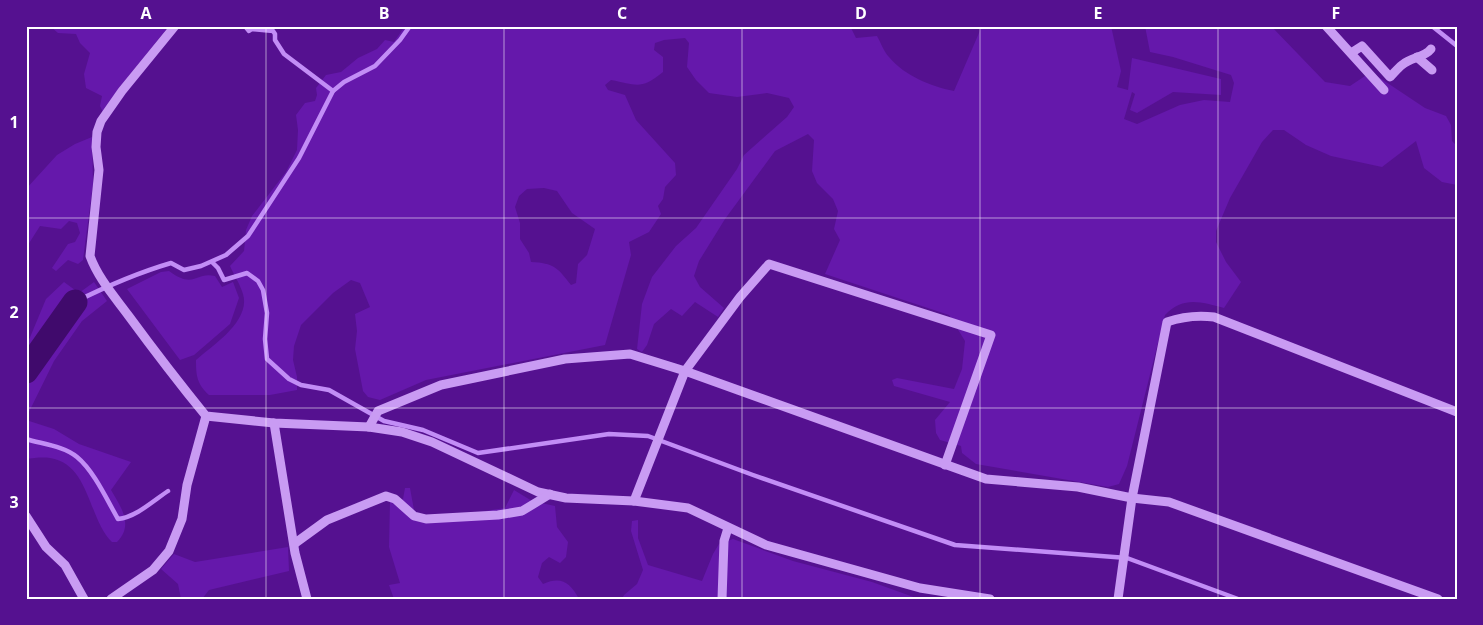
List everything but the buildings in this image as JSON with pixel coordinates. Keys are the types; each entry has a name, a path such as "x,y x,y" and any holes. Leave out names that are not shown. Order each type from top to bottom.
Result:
{"street":[{"path":"175,26 122,91 101,121 97,132 96,147 99,170 90,256 109,290 206,416 274,423 370,426 402,432 432,442 538,492 566,498 634,501 688,508 766,545 920,588 990,599"},
{"path":"1326,26 1384,90"},
{"path":"1351,53 1362,46 1390,77 1402,64 1427,54 1432,49"},
{"path":"1417,57 1432,70"},
{"path":"634,501 685,371 740,297 769,264 991,335 946,465"},
{"path":"1118,599 1132,498 1168,322 1183,316 1214,317 1457,412"},
{"path":"370,426 378,411 441,385 565,359 630,354 685,371 986,479 1078,487 1132,498 1169,502 1438,599"},
{"path":"111,599 153,570 169,551 182,519 187,485 206,416"},
{"path":"274,423 294,544 307,599"},
{"path":"294,544 328,520 386,496 395,499 414,516 426,519 498,515 522,511 550,494"},
{"path":"26,516 46,547 65,566 84,599"},
{"path":"722,599 724,541 728,528"},
{"path":"920,588 938,599"}],"shaded area":[{"path":"50,26 169,26 119,88 103,112 100,106 102,96 86,88 84,74 90,53 80,43 76,34 58,33"},
{"path":"405,26 850,26 856,38 877,36 887,55 895,64 910,75 927,83 954,91 982,26 1111,26 1121,71 1117,87 1128,90 1132,58 1221,79 1221,95 1173,92 1137,113 1130,110 1135,94 1132,92 1124,119 1137,124 1180,105 1204,100 1230,102 1234,83 1231,75 1150,52 1145,26 1271,26 1325,82 1350,86 1371,72 1425,108 1446,116 1451,125 1452,141 1457,146 1457,185 1442,182 1424,168 1416,141 1382,167 1331,156 1306,145 1284,130 1273,130 1262,142 1230,198 1216,231 1216,242 1226,262 1241,282 1224,308 1193,302 1179,305 1165,315 1127,466 1119,484 1108,487 976,464 962,453 961,446 940,440 936,433 935,420 950,402 894,386 892,380 897,378 954,389 962,369 965,341 949,315 825,274 840,240 834,229 838,211 833,199 817,183 812,171 814,140 808,134 775,151 725,219 699,261 694,276 700,287 724,308 718,317 695,302 682,316 671,309 654,324 647,345 642,352 637,349 642,304 652,277 676,246 696,228 737,169 744,155 787,117 794,107 789,98 767,93 737,97 709,93 696,80 687,67 689,43 685,38 664,40 655,43 654,50 663,57 663,72 656,78 638,85 611,80 605,85 608,90 625,95 636,120 675,163 676,175 665,187 663,199 658,206 661,214 649,232 629,242 631,255 605,345 426,380 380,400 368,397 363,391 355,349 357,331 355,314 370,307 360,283 351,280 333,293 301,325 294,346 293,360 297,377 297,390 270,395 209,395 198,379 196,360 229,332 241,314 244,304 243,294 230,266 244,251 246,230 252,216 286,172 297,150 298,130 296,115 305,103 315,101 317,95 316,88 326,75 341,72 358,58 377,49 385,40 394,42","holes":["544,188 557,191 572,213 595,229 587,255 578,264 576,283 571,285 562,274 550,265 531,262 529,253 520,239 520,223 515,207 519,196 527,189"]},
{"path":"92,137 93,184 83,260 78,264 68,260 56,271 52,268 68,244 75,242 80,233 77,223 69,221 61,229 40,226 26,248 26,189 57,155 75,144"},
{"path":"169,271 190,280 208,275 215,276 222,287 233,282 239,298 230,324 194,355 180,360 127,289 161,272"},
{"path":"64,282 79,293 94,282 107,301 82,321 54,361 26,418 26,347 46,299"},
{"path":"26,420 54,429 79,444 131,462 111,490 122,509 125,523 125,529 117,542 112,542 104,532 81,481 73,470 63,462 50,458 26,459"},
{"path":"405,488 410,488 414,510 420,515 433,519 505,508 514,490 532,501 555,506 557,527 568,542 566,557 560,563 549,557 542,563 538,577 543,584 555,581 564,582 572,588 579,599 394,599 389,585 400,583 389,547 390,502 403,499"},
{"path":"638,520 638,538 648,565 702,581 719,544 733,539 793,561 872,582 919,599 622,599 637,584 643,570 631,531 632,521"},
{"path":"288,547 289,571 209,590 202,599 181,599 178,584 161,569 174,554 195,562"}],"waterway":[{"path":"245,26 249,31 252,29 273,31 275,40 284,54 333,91"},
{"path":"75,302 122,280 158,267 171,263 184,270 201,266 226,255 248,236 299,158 333,91 344,82 375,66 400,40 410,26"},
{"path":"1432,26 1457,46"},
{"path":"212,262 218,268 224,280 247,273 258,281 263,290 267,313 265,339 267,359 289,379 301,385 329,390 384,421 423,430 478,453 609,434 648,436 753,475 955,545 1127,558 1238,599"},
{"path":"26,371 75,302"},
{"path":"26,439 59,448 77,457 95,478 118,519 138,512 168,491"}]}
